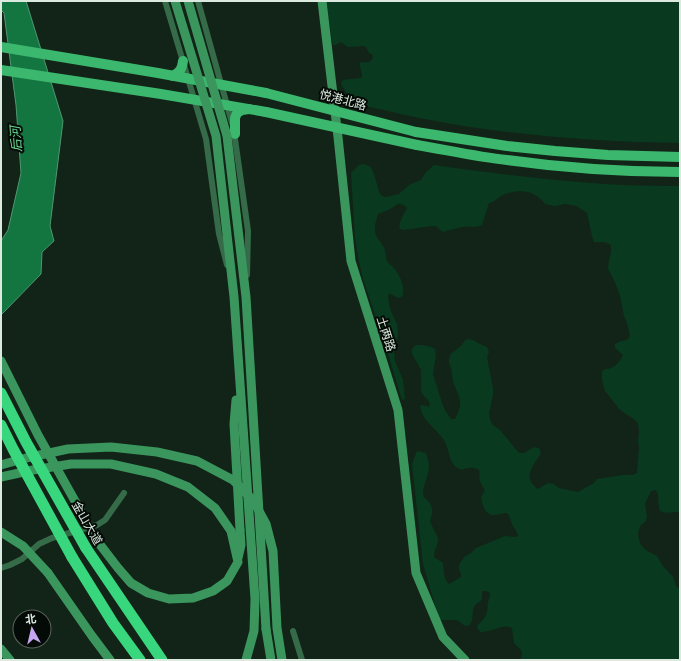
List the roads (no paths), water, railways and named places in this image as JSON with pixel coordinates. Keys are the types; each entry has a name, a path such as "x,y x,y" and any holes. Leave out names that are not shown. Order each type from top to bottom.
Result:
{"highway":[{"name":"金山大道","path":"1,392 26,442 86,548 162,660"},
{"path":"1,425 72,557 113,624 140,660"}],"main road":[{"path":"175,1 216,136 234,297 255,599 254,631 246,660"},
{"path":"188,1 227,136 246,297 266,629 271,660"},
{"name":"土两路","path":"322,1 351,261 398,410 416,572 443,637 465,660"},
{"name":"悦港北路","path":"1,47 158,73 266,93 416,132 507,146 555,151 608,155 680,157"},
{"path":"173,76 182,68 183,62"},
{"path":"1,70 228,105 417,145 506,160 608,170 680,172"},
{"path":"235,134 235,118 237,113 242,110 250,109"},
{"path":"1,361 38,436 98,542 131,583 148,593 169,599 193,598 213,591 227,581 238,562 241,545 234,424 239,370"},
{"path":"1,465 68,449 111,447 157,452 197,462 233,480 253,500 266,524 273,551 277,628 282,660"},
{"path":"1,477 71,464 111,464 156,474 188,487 216,508 231,531 238,562"},
{"path":"1,532 23,546 48,574 110,660"},
{"path":"1,649 10,660"}],"street":[{"path":"165,1 206,139 219,234 234,297"},
{"path":"198,1 235,134 248,231 246,297"},
{"path":"1,568 10,566 22,559 39,544 52,538 97,526 105,520 124,493"},
{"path":"293,631 302,660"}],"water label":[{"name":"后河","path":"16,139"}]}
